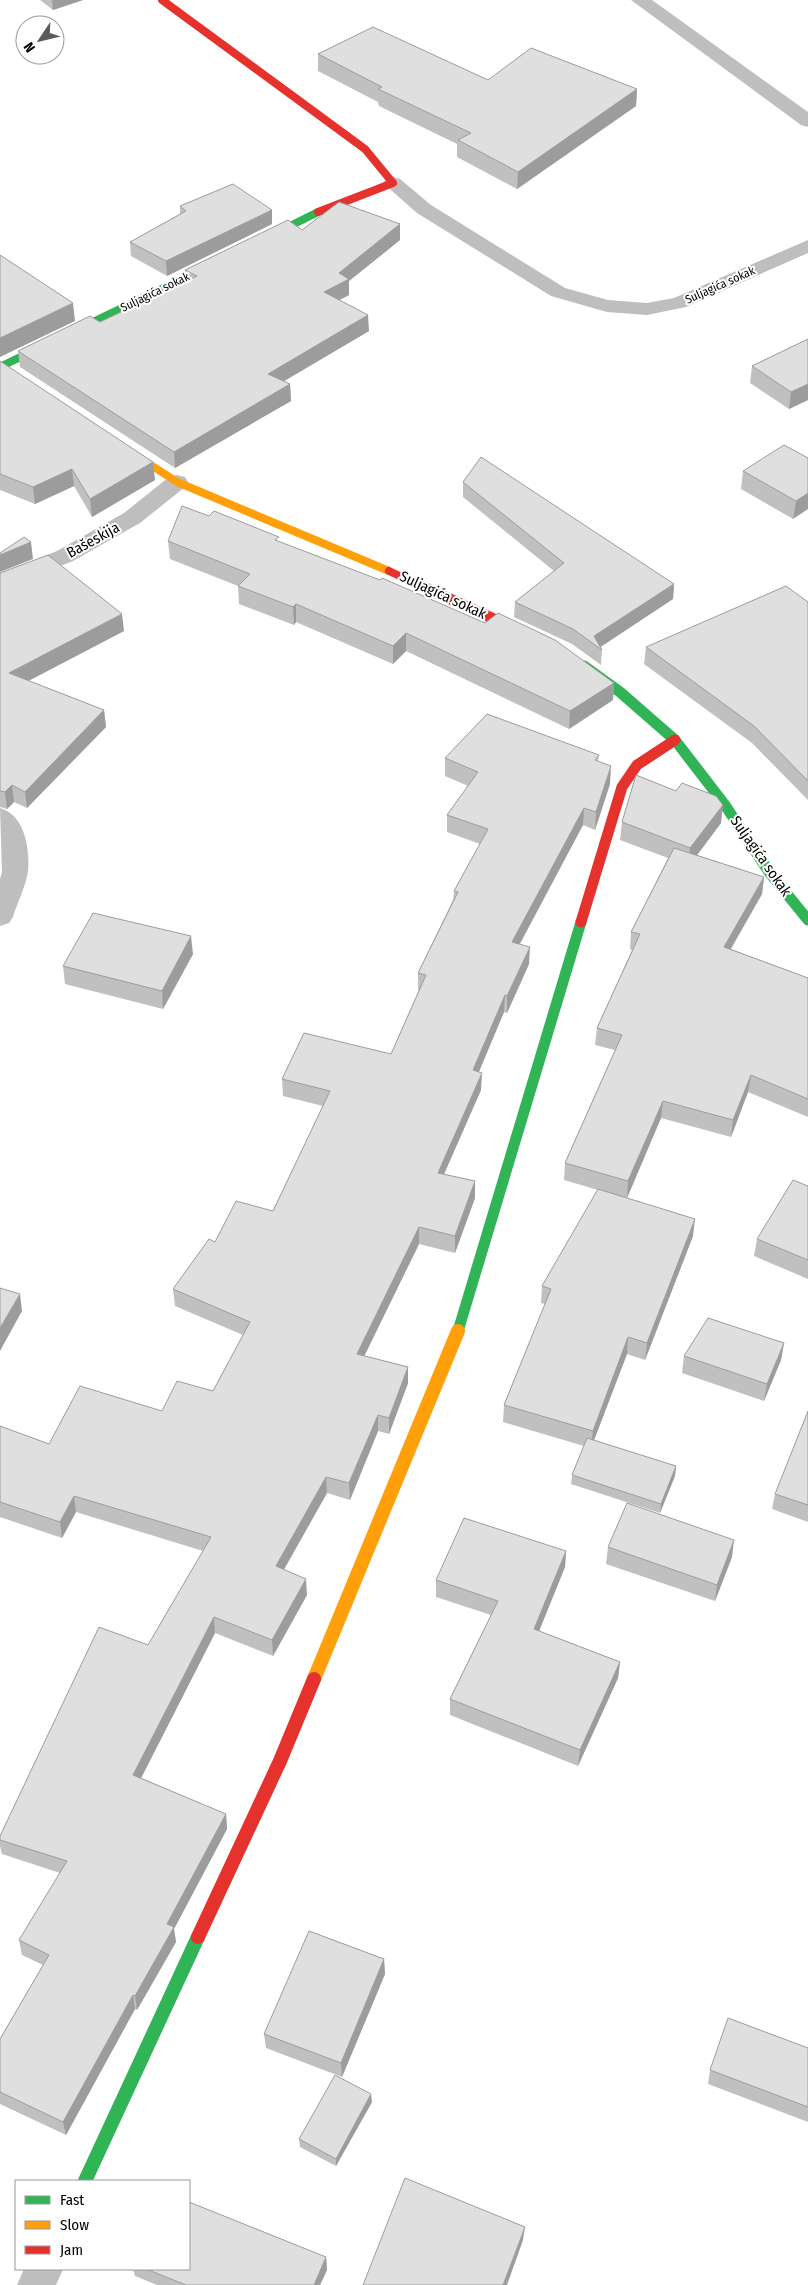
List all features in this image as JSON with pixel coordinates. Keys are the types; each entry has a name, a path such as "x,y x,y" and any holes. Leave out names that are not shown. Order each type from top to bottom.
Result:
{"street":[{"name":"Suljagića sokak","path":"162,0 365,149 393,183 424,210 558,292 607,306 647,308 679,303 808,246"},
{"path":"640,0 808,120"},
{"path":"246,247 307,217 393,183"},
{"name":"Suljagića sokak","path":"3,368 228,256"},
{"name":"Suljagića sokak","path":"113,440 177,482 425,586 537,639"},
{"name":"Bašeskija","path":"0,582 65,556 132,518 177,482"},
{"name":"Suljagića sokak","path":"577,662 620,692 675,740 726,805 769,872 808,920"},
{"path":"85,2180 280,1761 458,1332 622,788 629,772 648,756 675,740"},
{"path":"0,816 13,834 15,872 0,916"},
{"path":"36,2285 44,2270"}],"building":[{"path":"373,27 488,80 531,48 637,89 518,172 458,140 471,133 378,89 382,87 318,54"},
{"path":"233,184 272,210 166,261 130,242 186,211 180,206"},
{"path":"339,202 400,224 339,273 349,279 324,292 368,315 268,374 290,384 174,452 18,351 90,316 100,322 197,276 185,270 288,220 302,230"},
{"path":"0,255 73,303 0,338"},
{"path":"808,339 808,384 791,392 752,366"},
{"path":"0,361 153,462 90,499 72,469 33,487 0,474"},
{"path":"784,445 808,458 808,493 796,501 743,471"},
{"path":"481,457 674,584 594,636 602,650 573,629 515,602 564,563 463,482"},
{"path":"182,506 209,516 214,511 279,537 275,540 380,580 382,578 485,623 498,613 555,640 614,683 570,711 406,633 393,646 296,604 293,607 238,586 250,574 168,541"},
{"path":"24,537 31,542 0,555 0,553"},
{"path":"48,555 122,614 9,673 104,710 25,792 12,785 5,792 0,791 0,573"},
{"path":"786,586 808,602 808,781 754,726 646,647"},
{"path":"487,714 599,755 595,760 611,766 596,812 584,808 512,942 530,947 507,996 505,995 473,1070 482,1073 438,1173 475,1181 455,1236 419,1227 357,1354 408,1367 389,1418 378,1415 349,1483 326,1477 276,1566 306,1579 272,1640 214,1617 133,1775 226,1814 167,1924 174,1927 135,1996 133,1995 63,2122 0,2092 0,2039 49,1955 19,1940 67,1861 0,1840 0,1836 99,1627 148,1645 211,1537 74,1496 60,1522 0,1502 0,1426 49,1444 80,1386 162,1411 177,1381 213,1391 250,1322 173,1289 209,1239 215,1242 236,1201 273,1211 330,1091 282,1079 304,1033 391,1054 426,975 418,973 458,892 454,891 488,829 447,815 478,772 445,758"},
{"path":"636,775 676,791 682,783 716,796 723,805 690,848 622,822"},
{"path":"674,848 764,877 724,947 808,978 808,1099 751,1075 733,1120 663,1101 628,1181 565,1163 622,1035 597,1028 640,934 631,932"},
{"path":"93,913 191,936 162,991 63,966"},
{"path":"793,1180 808,1186 808,1260 757,1239"},
{"path":"598,1189 695,1219 647,1343 628,1337 593,1431 504,1405 551,1289 542,1286"},
{"path":"0,1288 20,1294 0,1328"},
{"path":"708,1318 784,1343 767,1384 684,1356"},
{"path":"808,1411 808,1505 775,1494"},
{"path":"587,1438 676,1466 661,1504 572,1475"},
{"path":"627,1503 734,1540 717,1585 608,1547"},
{"path":"464,1518 566,1551 534,1629 620,1662 580,1750 450,1699 498,1601 436,1580"},
{"path":"309,1931 384,1959 341,2063 264,2034"},
{"path":"728,2018 808,2048 808,2107 710,2070"},
{"path":"335,2075 371,2094 336,2159 299,2139"},
{"path":"405,2178 525,2227 503,2285 363,2285"},
{"path":"190,2202 326,2257 314,2285 186,2285 148,2270 190,2270"}],"traffic: fast":[{"path":"260,241 318,212"},
{"path":"0,367 219,261"},
{"path":"584,666 620,692 675,740 725,805 769,872 808,920"},
{"path":"458,1331 581,922"},
{"path":"85,2180 198,1937"}],"traffic: slow":[{"path":"123,447 177,482 389,571"},
{"path":"314,1679 458,1331"}],"traffic: jam":[{"path":"162,0 365,149 393,183 318,212"},
{"path":"389,571 525,633"},
{"path":"581,922 622,787 637,765 675,740"},
{"path":"198,1937 280,1761 314,1679"}]}
